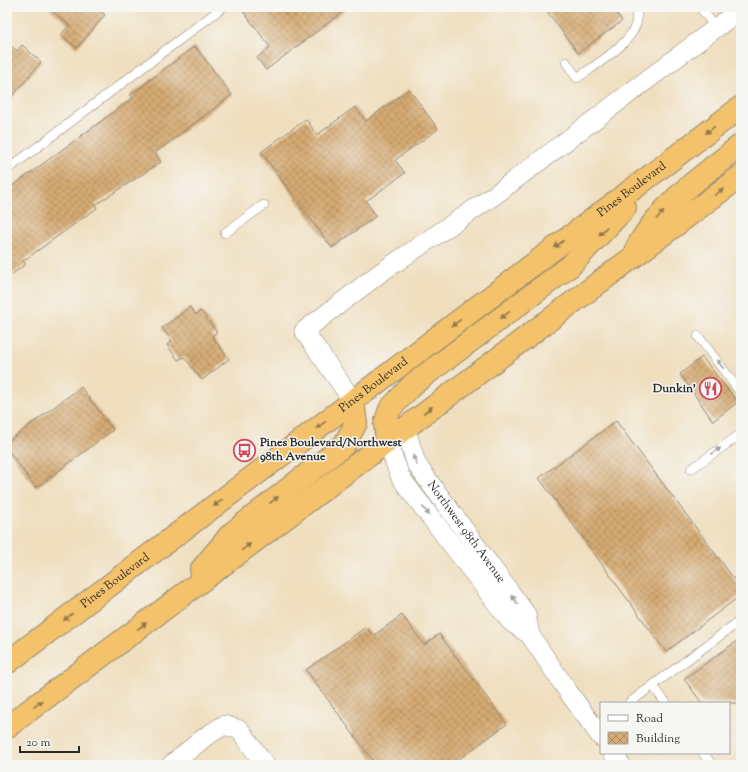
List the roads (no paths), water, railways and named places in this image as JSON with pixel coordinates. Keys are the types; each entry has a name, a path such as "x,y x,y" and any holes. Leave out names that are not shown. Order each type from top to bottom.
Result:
{"highway":[{"name":"Pines Boulevard","path":"7,664 741,107"},
{"path":"631,259 646,232 678,196 741,145"},
{"path":"387,441 385,424 390,409 412,385 570,266 668,162"},
{"path":"7,728 405,427 741,176"},
{"path":"179,598 230,534 344,444 356,423 352,401"}],"street":[{"path":"352,401 304,331 380,273 492,197 741,9"},
{"name":"Northwest 98th Avenue","path":"405,427 416,463 526,614 530,635"},
{"name":"Northwest 98th Avenue","path":"387,441 400,476 406,485 511,622 530,635 569,694 599,730"},
{"path":"171,765 205,737 224,725 240,730 265,765"},
{"path":"614,754 621,765"}],"lane":[{"path":"7,170 223,7"},
{"path":"566,62 578,78 625,43 636,26 636,11 633,7"},
{"path":"700,7 716,28"},
{"path":"225,233 264,205"},
{"path":"698,336 741,393"},
{"path":"691,469 741,434"},
{"path":"630,702 741,620"},
{"path":"653,686 665,702"},
{"path":"704,754 712,765"}],"place":[{"name":"Dunkin'","path":"711,389"},
{"name":"Pines Boulevard/Northwest 98th Avenue","path":"244,450"}]}
